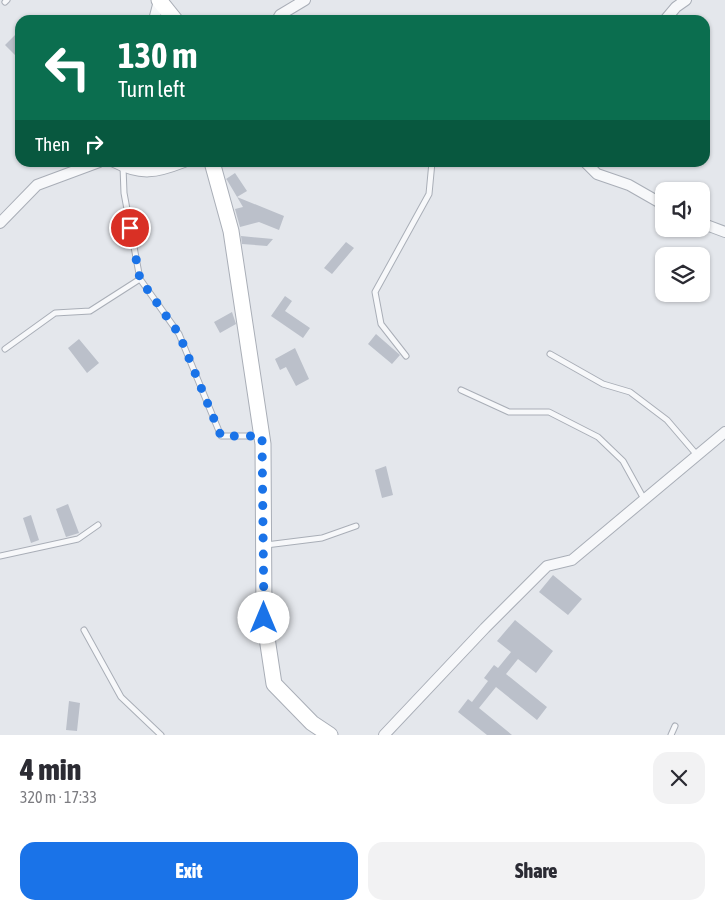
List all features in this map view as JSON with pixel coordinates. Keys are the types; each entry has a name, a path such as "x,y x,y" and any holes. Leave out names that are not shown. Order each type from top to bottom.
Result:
{"street":[{"path":"280,15 305,0"},
{"path":"669,15 686,0"},
{"path":"155,15 159,1"},
{"path":"159,1 171,15"},
{"path":"0,223 37,185 86,167"},
{"path":"124,167 140,173 163,171 172,167"},
{"path":"213,167 230,231 262,436 264,618 274,684 312,722 330,735"},
{"path":"590,167 596,174 629,185 655,200"},
{"path":"710,226 725,232"},
{"path":"384,735 485,628 547,566 572,560 725,432"}],"lane":[{"path":"118,167 140,279 179,334 221,436 262,436"},
{"path":"406,356 381,324 375,292 429,194 432,167"},
{"path":"5,349 55,312 90,311 140,279"},
{"path":"550,354 603,384 630,392 667,420 698,455"},
{"path":"461,390 509,412 549,412 598,436 623,461 644,500"},
{"path":"0,556 20,554 78,539 98,525"},
{"path":"263,546 322,538 356,526"},
{"path":"84,630 121,697 161,735"},
{"path":"671,735 675,726"}],"building":[{"path":"15,35 15,55 5,45"},
{"path":"235,173 247,191 237,197 226,179"},
{"path":"237,197 284,216 279,230 259,222 240,227 235,209 243,207"},
{"path":"241,236 273,239 267,246 242,244"},
{"path":"346,242 354,248 332,274 324,268"},
{"path":"285,296 292,301 285,311 310,328 303,338 271,316"},
{"path":"232,312 236,324 220,333 214,322"},
{"path":"376,334 400,355 392,364 368,344"},
{"path":"79,339 99,363 87,373 68,348"},
{"path":"295,348 309,379 296,386 286,367 280,370 275,359"},
{"path":"386,466 393,495 382,498 375,470"},
{"path":"68,504 79,533 66,537 56,509"},
{"path":"31,515 39,540 31,543 23,518"},
{"path":"553,575 582,599 568,615 539,592"},
{"path":"515,620 553,651 536,673 518,659 506,674 547,707 537,720 496,687 479,708 512,735 487,735 458,712 468,699 472,702 488,681 484,678 494,665 498,668 511,652 497,641"},
{"path":"69,701 80,703 77,731 66,730"}],"route":[{"path":"130,228 140,279 179,334 221,436 262,436 264,618"}]}
